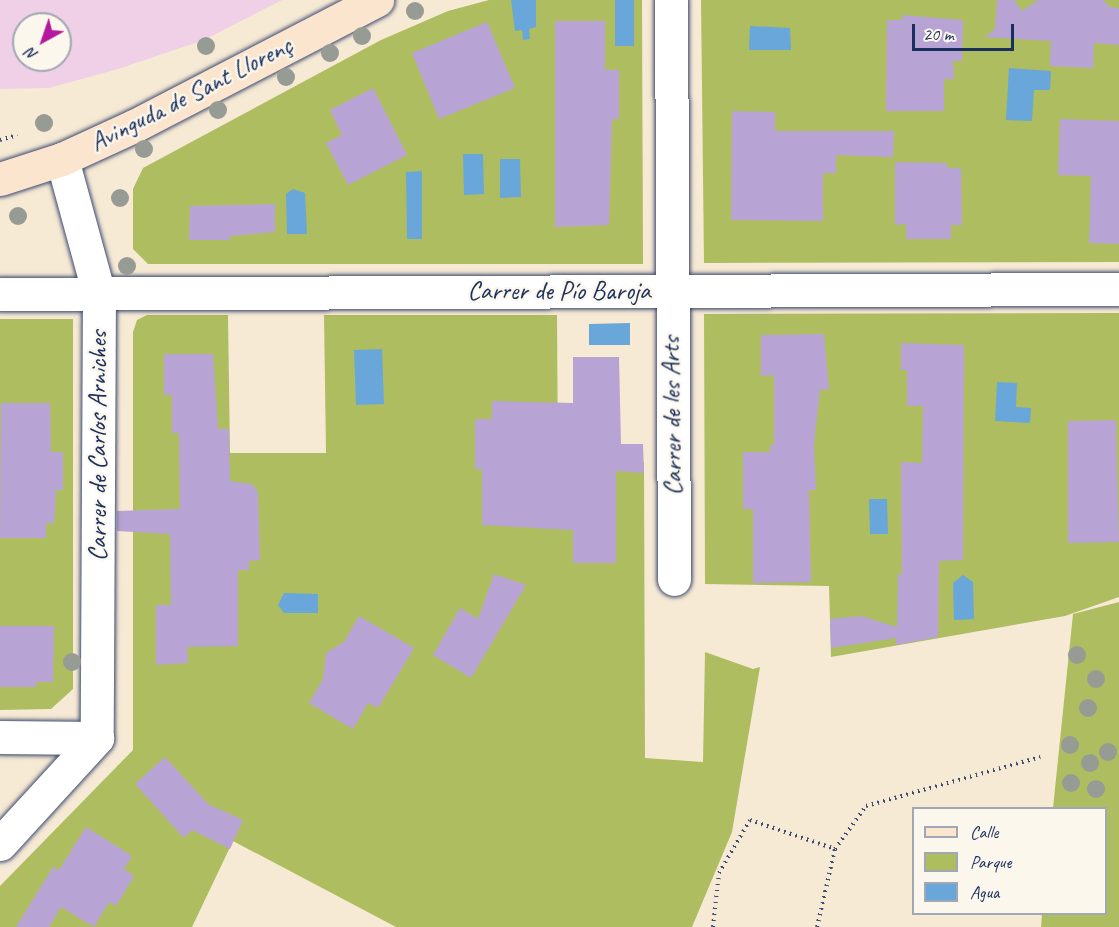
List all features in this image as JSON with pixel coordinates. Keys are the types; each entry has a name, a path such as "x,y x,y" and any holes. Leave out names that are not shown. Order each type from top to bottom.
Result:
{"street":[{"name":"Avinguda de Sant Llorenç","path":"0,179 63,159 378,0"},
{"name":"Carrer de les Arts","path":"671,0 670,290 674,579"},
{"name":"Carrer de Carlos Arniches","path":"63,159 99,294 97,738"},
{"name":"Carrer de Pío Baroja","path":"0,294 1119,289"},
{"path":"0,737 97,738"},
{"path":"0,844 97,738"}],"path":[{"path":"817,927 835,849 866,806 1040,757"},
{"path":"713,927 719,873 750,820 835,849"}],"shaded area":[{"path":"0,0 282,0 204,40 118,69 49,88 0,89"}],"green space":[{"path":"489,0 642,0 643,264 148,264 133,249 133,189 143,168 381,40 448,11"},
{"path":"701,0 1119,0 1119,262 704,263"},
{"path":"1119,313 1119,597 1065,616 831,657 829,586 705,584 704,314"},
{"path":"147,315 228,315 230,453 326,453 324,315 557,315 558,463 644,462 645,758 703,762 705,652 753,669 760,667 732,832 692,927 396,927 233,841 192,927 0,927 0,886 133,750 133,332 137,320"},
{"path":"0,319 73,319 73,689 51,709 0,710"},
{"path":"1119,602 1119,927 1041,927 1042,915 1107,915 1107,807 1053,807 1073,614"}],"water":[{"path":"511,0 536,0 536,27 529,29 530,39 523,40 522,30 515,31"},
{"path":"615,0 634,0 634,46 615,46"},
{"path":"750,26 790,28 791,50 749,50"},
{"path":"1009,68 1051,71 1050,90 1034,90 1032,121 1006,120"},
{"path":"463,154 483,154 484,194 464,195"},
{"path":"500,159 520,159 521,197 500,198"},
{"path":"422,171 422,239 407,239 406,172"},
{"path":"293,189 305,193 307,234 287,234 286,194"},
{"path":"630,323 630,345 589,345 589,324"},
{"path":"382,349 384,404 356,405 354,350"},
{"path":"997,382 1017,383 1016,407 1031,408 1030,423 995,421"},
{"path":"869,499 887,499 888,534 870,534"},
{"path":"963,575 973,582 974,619 954,620 953,583"},
{"path":"284,593 318,594 318,613 284,613 278,605"}],"building":[{"path":"997,0 1014,0 1022,11 1038,0 1103,0 1110,7 1119,8 1119,45 1094,43 1093,68 1050,66 1051,41 985,37 995,29"},
{"path":"902,15 963,20 962,61 953,61 954,79 944,79 944,111 886,111 887,20 902,20"},
{"path":"555,21 605,21 605,70 619,70 619,119 612,119 609,225 555,227"},
{"path":"487,22 515,88 439,119 412,53"},
{"path":"373,88 407,155 348,185 326,143 342,135 330,110"},
{"path":"732,111 775,112 775,131 894,131 893,157 836,155 836,173 823,173 823,221 731,220"},
{"path":"1060,119 1119,121 1119,244 1089,243 1091,176 1058,175"},
{"path":"895,162 947,163 947,168 961,168 962,225 951,225 951,239 906,239 906,224 895,225"},
{"path":"275,204 275,232 230,236 230,240 189,240 190,206"},
{"path":"824,334 829,390 820,389 814,444 816,490 809,490 811,582 753,583 753,509 743,509 743,452 770,452 770,445 774,445 774,375 761,376 761,335"},
{"path":"901,343 964,345 963,560 939,561 938,637 896,645 896,638 831,648 830,619 861,616 897,627 898,572 902,576 901,462 922,463 923,406 907,406 907,370 901,370"},
{"path":"164,354 213,354 218,429 229,429 230,481 252,484 258,492 260,560 249,561 249,570 238,570 238,646 187,647 188,663 156,665 156,605 171,605 170,534 117,531 117,511 180,509 179,433 172,433 172,395 164,395"},
{"path":"573,357 619,357 621,444 643,444 644,473 616,471 616,563 573,563 573,530 482,525 482,469 475,469 475,419 492,419 492,401 573,403"},
{"path":"1,403 50,403 51,452 63,452 63,490 56,490 54,523 46,523 46,538 0,538"},
{"path":"1116,420 1119,542 1068,543 1068,421"},
{"path":"494,574 526,585 471,678 433,655 460,608 478,619"},
{"path":"359,616 414,648 378,708 368,703 353,729 309,703 323,679 326,653 344,642"},
{"path":"0,626 54,626 53,682 36,682 36,687 0,687"},
{"path":"165,757 208,804 243,820 230,849 192,830 184,838 135,784"},
{"path":"86,827 132,856 124,869 134,876 116,906 109,902 94,927 61,907 49,927 16,927 53,867 59,870"}]}
